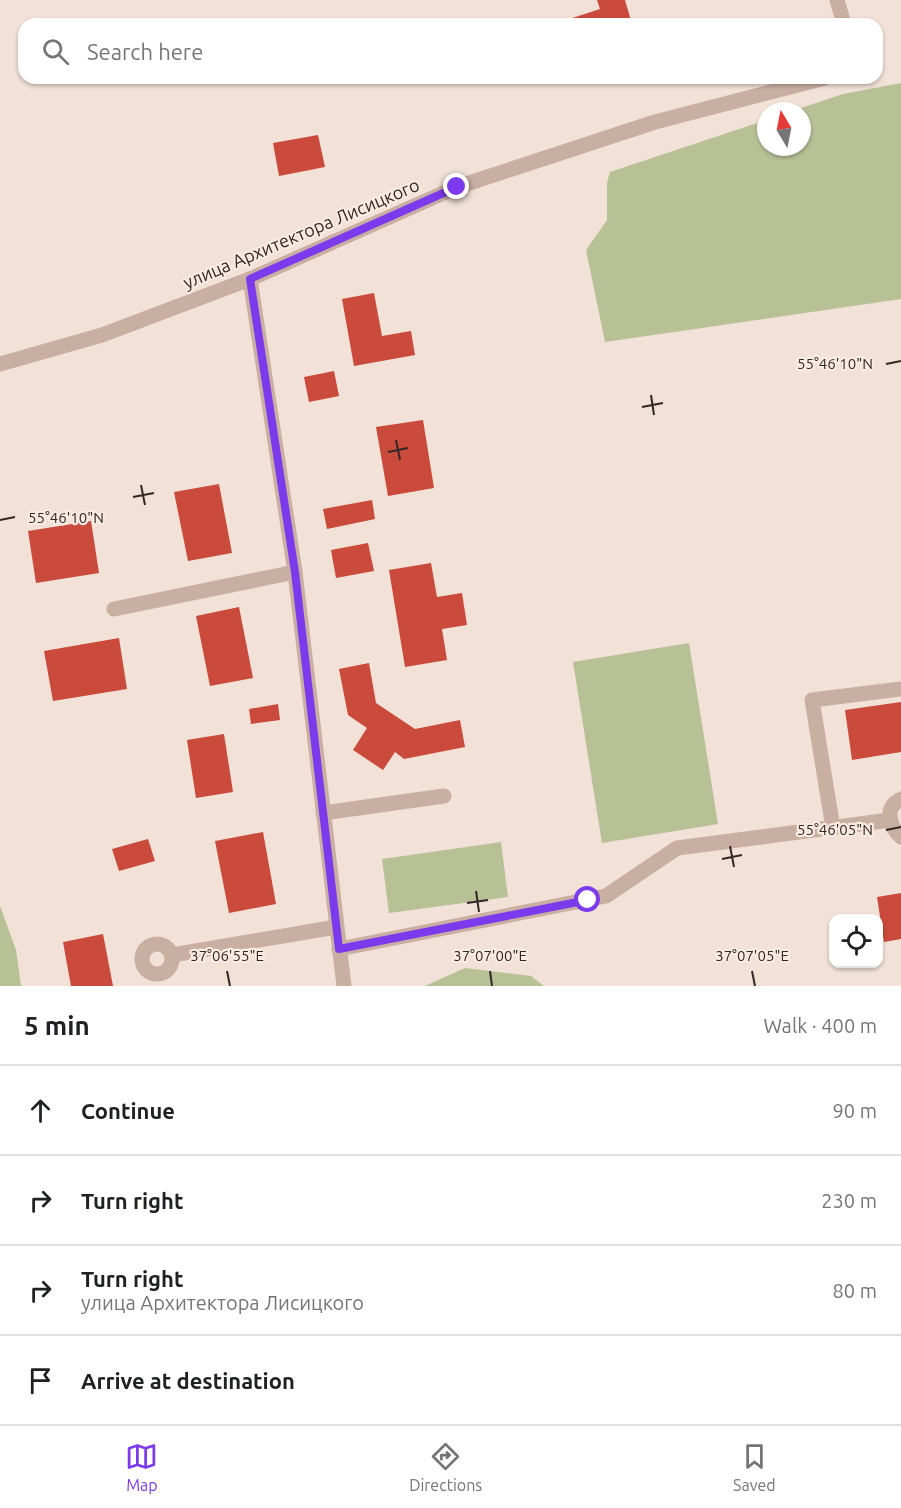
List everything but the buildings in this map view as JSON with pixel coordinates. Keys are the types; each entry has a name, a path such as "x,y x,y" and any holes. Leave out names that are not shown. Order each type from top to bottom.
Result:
{"street":[{"path":"837,0 842,18"},
{"name":"улица Архитектора Лисицкого","path":"0,364 102,335 250,279 457,187 655,122 802,84"},
{"path":"250,279 295,572 344,986"},
{"path":"114,609 295,572"},
{"path":"833,828 812,700 901,689"},
{"path":"323,813 444,796"},
{"path":"901,799 896,801 890,813 891,827 901,837"},
{"path":"339,949 606,896 677,848 890,820"},
{"path":"172,955 336,927"}],"green space":[{"path":"901,83 901,299 605,342 586,250 607,220 607,183 610,172 757,123 757,156 811,156 811,105 843,94"},
{"path":"689,643 718,824 602,843 573,662"},
{"path":"501,842 508,897 389,913 382,859"},
{"path":"0,906 16,950 21,986 0,986"},
{"path":"465,968 531,976 544,986 425,986"}],"route":[{"path":"457,187 250,279 295,572 339,949 588,900"}]}
